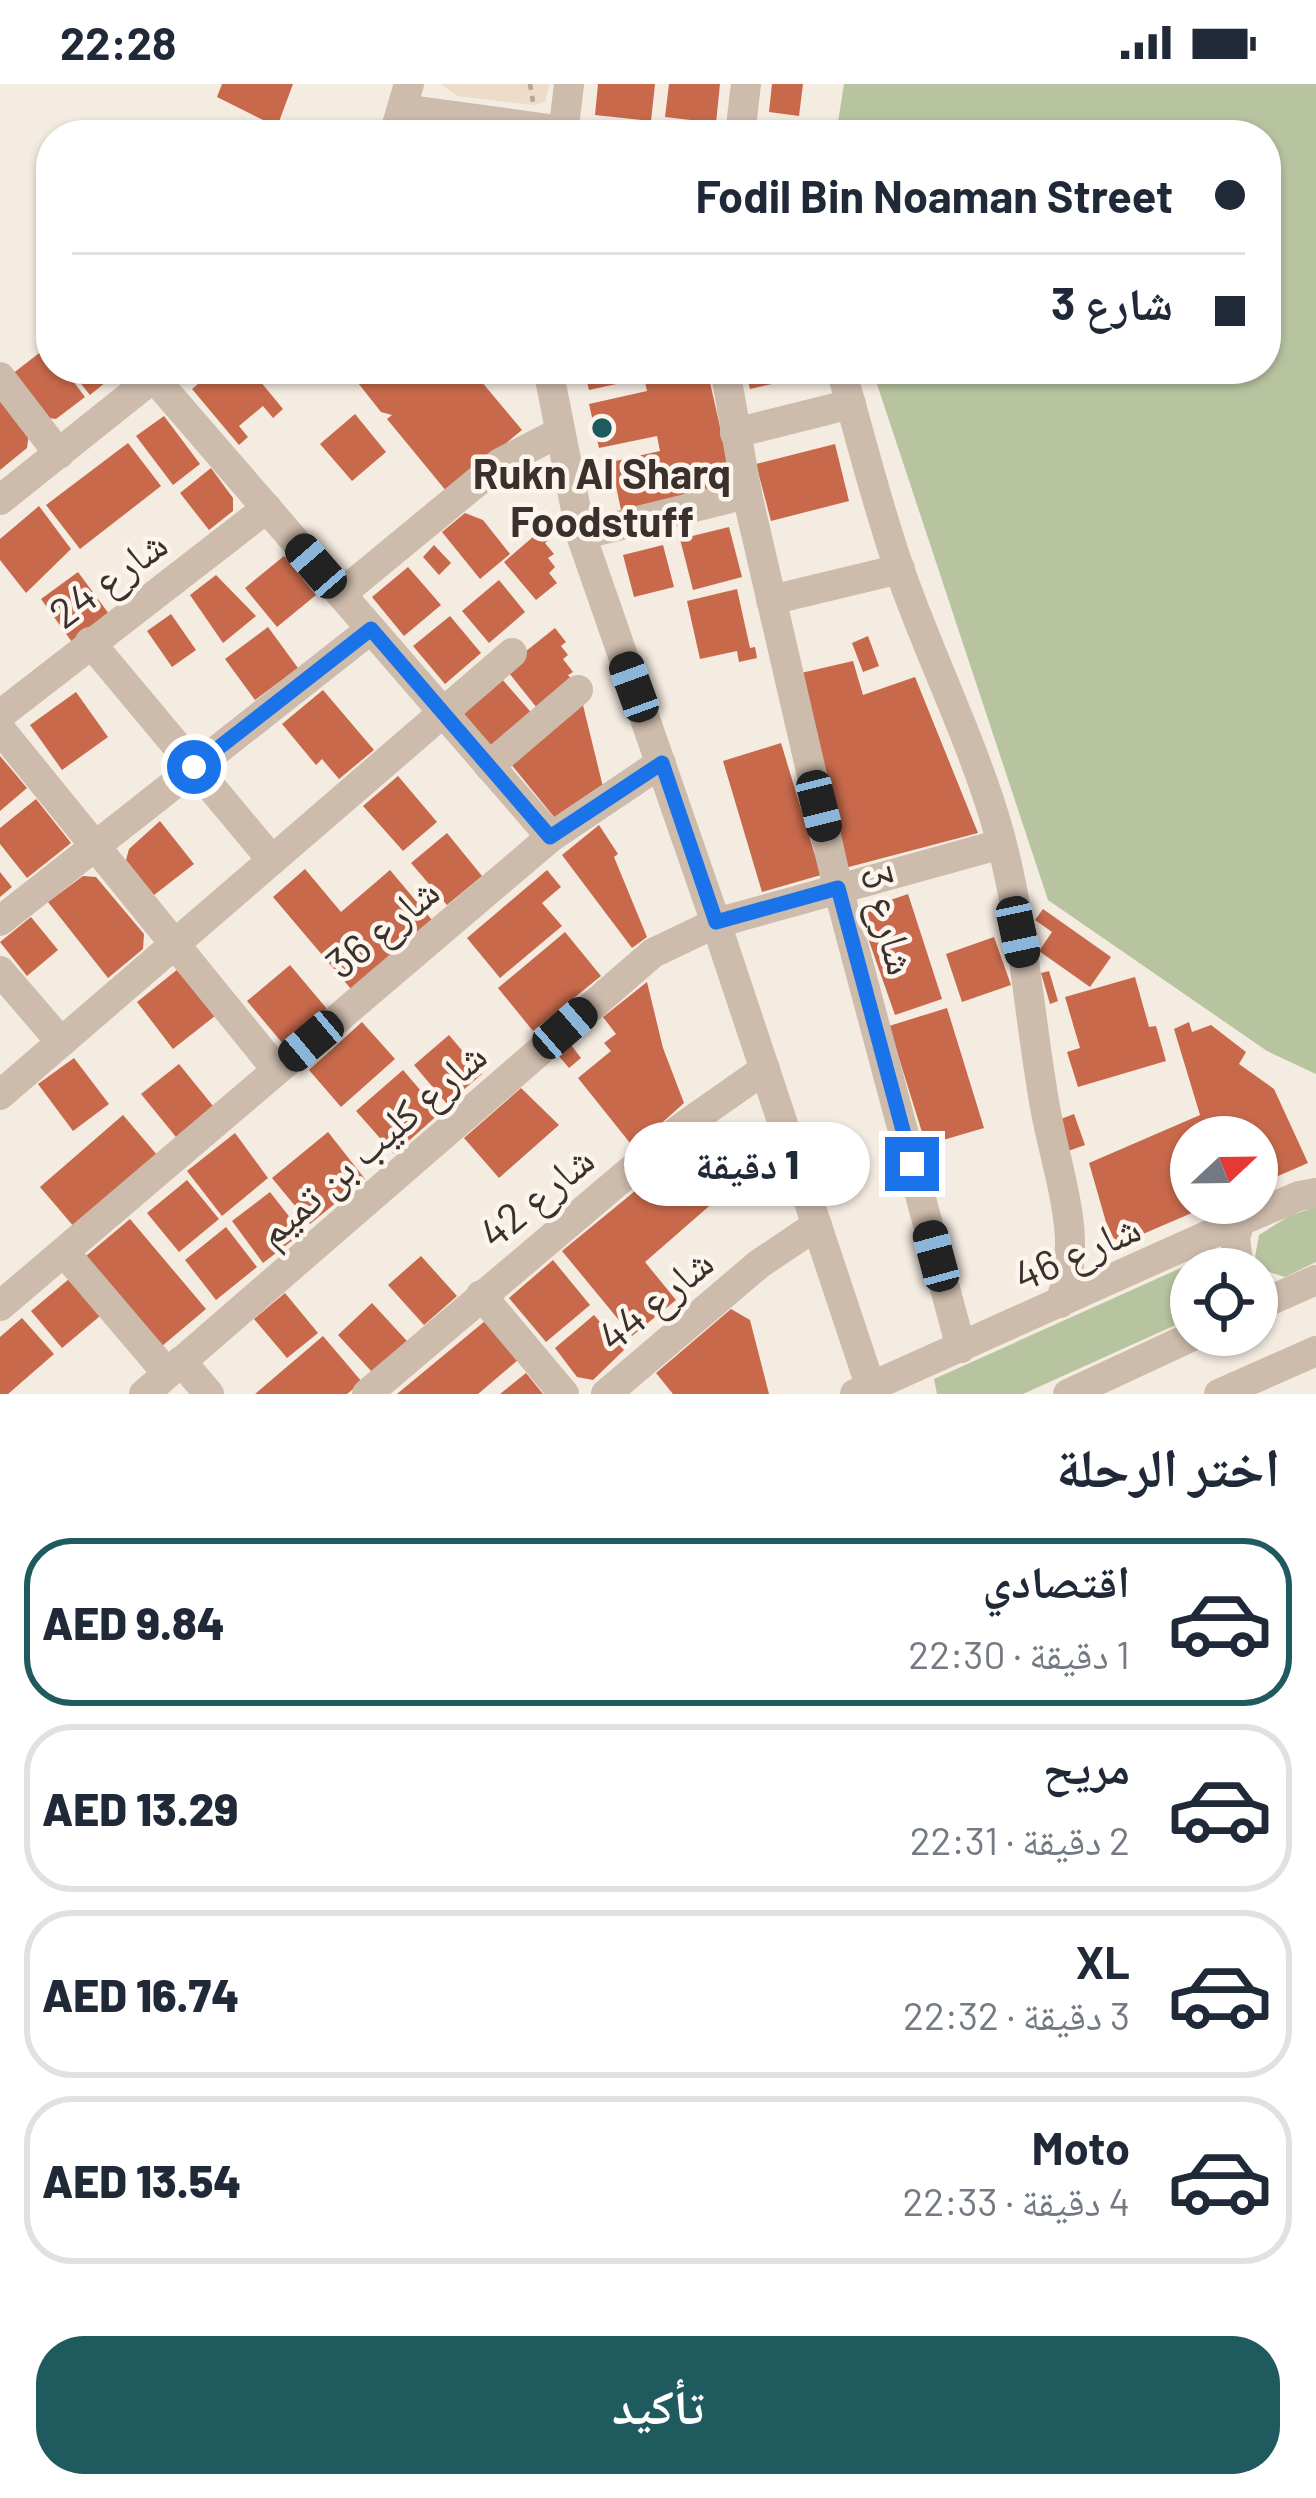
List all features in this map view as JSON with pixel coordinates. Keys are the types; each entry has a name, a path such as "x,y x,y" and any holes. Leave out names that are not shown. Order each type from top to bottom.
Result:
{"street":[{"path":"565,120 569,84"},
{"path":"743,120 746,84"},
{"path":"402,117 432,120"},
{"path":"0,377 59,454"},
{"path":"0,500 145,384"},
{"path":"168,384 267,508 550,837"},
{"path":"550,384 580,535 716,922 817,1226 866,1392"},
{"name":"شارع 3","path":"727,384 747,494 838,888 961,1348"},
{"path":"845,384 900,569 988,798 1001,844 1029,982 1045,1106 1072,1231 1069,1280 1060,1303"},
{"path":"735,433 851,404"},
{"path":"341,594 500,463 558,433"},
{"path":"580,535 747,494"},
{"name":"شارع 24","path":"0,715 267,508"},
{"path":"771,600 900,569"},
{"path":"0,921 371,629"},
{"path":"90,642 272,860"},
{"path":"0,1095 512,653"},
{"path":"489,766 578,690"},
{"path":"0,729 277,1070"},
{"name":"شارع 36","path":"0,1306 550,837 662,763"},
{"name":"شارع كليب بن تميم","path":"164,1376 634,968 673,940 716,922 1001,844"},
{"path":"0,971 61,1042"},
{"name":"شارع 42","path":"367,1394 708,1106 765,1069"},
{"name":"شارع 46","path":"1278,1205 1316,1193"},
{"name":"شارع 46","path":"866,1392 1234,1224"},
{"name":"شارع 44","path":"606,1394 759,1264 817,1226"},
{"path":"1192,1244 1196,1248"},
{"path":"64,1252 164,1376 209,1394"},
{"path":"1278,1294 1316,1280"},
{"path":"481,1295 564,1394"},
{"path":"1068,1394 1170,1347"},
{"path":"1219,1394 1316,1351"}],"path":[{"path":"530,84 534,105"}],"green space":[{"path":"844,84 1316,84 1316,1074 1267,1051 1048,900 877,384 1281,384 1281,120 838,120"},
{"path":"1316,1207 1316,1262 1285,1277 1278,1275 1278,1248 1257,1248 1259,1235 1289,1216"},
{"path":"1170,1273 1170,1328 1023,1394 937,1394 934,1379"}],"shaded area":[{"path":"441,84 549,84 545,102 534,105 457,96"}],"building":[{"path":"222,84 293,84 280,120 263,120 217,97"},
{"path":"598,84 655,84 651,120 595,115"},
{"path":"669,84 720,84 716,120 665,117"},
{"path":"772,84 803,84 799,116 769,112"},
{"path":"36,356 36,384 75,384 85,397 56,419 40,417 7,378"},
{"path":"81,384 104,384 90,395"},
{"path":"198,384 262,384 283,409 273,418 263,406 239,426 248,437 239,445 192,389"},
{"path":"359,384 484,384 522,430 447,492 387,419 392,415 381,412"},
{"path":"645,384 710,384 733,485 621,510 611,462 660,451 657,436 599,448 589,404 647,391"},
{"path":"0,387 30,425 27,448 0,470"},
{"path":"355,414 386,452 352,481 320,444"},
{"path":"164,416 200,464 173,485 136,436"},
{"path":"128,443 161,486 80,549 46,505"},
{"path":"835,444 849,501 771,521 756,464"},
{"path":"211,468 233,498 233,511 209,530 180,493"},
{"path":"39,506 71,549 26,593 0,560 0,539"},
{"path":"465,513 483,520 510,554 480,579 442,532"},
{"path":"729,527 742,577 693,590 680,539"},
{"path":"541,530 551,538 545,543 554,554 548,558 555,567 549,573 557,583 536,600 504,562"},
{"path":"434,545 451,563 439,575 423,557"},
{"path":"663,545 674,587 634,597 623,555"},
{"path":"284,556 316,595 277,627 245,588"},
{"path":"408,567 441,605 404,636 372,597"},
{"path":"78,572 109,614 72,642 41,599"},
{"path":"216,575 256,616 223,643 190,595"},
{"path":"499,580 525,612 489,643 462,611"},
{"path":"737,589 750,648 755,647 757,658 739,662 737,651 700,659 687,601"},
{"path":"171,614 196,650 172,667 147,631"},
{"path":"450,616 481,653 445,684 413,646"},
{"path":"268,627 298,668 255,700 225,659"},
{"path":"555,628 566,642 561,646 568,655 563,659 576,685 541,713 505,668"},
{"path":"868,636 879,666 863,672 852,643"},
{"path":"853,661 863,695 915,677 978,833 845,868 801,673"},
{"path":"501,678 536,718 496,753 461,713"},
{"path":"323,690 374,750 339,779 322,759 316,765 282,724"},
{"path":"76,692 108,737 62,770 30,725"},
{"path":"581,697 603,787 559,823 506,758"},
{"path":"781,743 821,875 762,892 723,761"},
{"path":"0,756 27,788 0,811"},
{"path":"398,776 437,822 403,851 363,806"},
{"path":"36,799 71,843 27,878 0,844 0,828"},
{"path":"160,821 194,864 154,895 126,860 129,849"},
{"path":"599,825 618,854 614,857 647,937 632,948 562,855"},
{"path":"447,833 482,876 447,905 411,863"},
{"path":"305,869 341,912 390,870 432,920 351,989 273,897"},
{"path":"547,870 561,887 542,903 562,926 500,978 467,938"},
{"path":"0,872 12,887 0,897"},
{"path":"83,876 96,877 144,934 143,949 108,978 48,902"},
{"path":"908,894 942,999 895,1015 862,921 873,906"},
{"path":"1043,909 1111,957 1090,987 1039,951 1052,932 1035,920"},
{"path":"31,917 58,950 27,976 0,942"},
{"path":"565,932 601,976 533,1031 498,988"},
{"path":"994,937 1011,985 962,1002 946,954"},
{"path":"183,965 220,1012 173,1049 137,1002"},
{"path":"290,965 327,1009 284,1045 247,1001"},
{"path":"1049,971 1058,1001 1050,1004 1041,973"},
{"path":"1135,977 1149,1027 1156,1026 1166,1061 1078,1087 1067,1052 1080,1048 1065,997"},
{"path":"647,982 663,1048 684,1103 634,1148 578,1078 611,1051 604,1043 616,1034 603,1017"},
{"path":"947,1008 984,1128 926,1145 889,1026"},
{"path":"362,1022 395,1059 341,1107 309,1070"},
{"path":"1189,1022 1192,1032 1211,1025 1246,1052 1239,1064 1274,1089 1308,1163 1278,1176 1278,1116 1198,1116 1174,1029"},
{"path":"449,1035 482,1074 447,1104 414,1065"},
{"path":"571,1045 581,1058 569,1068 558,1055"},
{"path":"74,1058 109,1104 73,1131 38,1084"},
{"path":"179,1064 213,1106 176,1137 141,1094"},
{"path":"403,1070 440,1113 394,1154 356,1111"},
{"path":"521,1088 559,1125 499,1178 464,1138"},
{"path":"1074,1114 1085,1145 1068,1151 1058,1120"},
{"path":"123,1115 158,1156 75,1228 40,1187"},
{"path":"1170,1128 1170,1222 1122,1243 1110,1236 1089,1163"},
{"path":"328,1132 365,1179 310,1224 272,1178"},
{"path":"235,1133 268,1178 222,1216 187,1171"},
{"path":"691,1145 702,1158 715,1201 645,1262 676,1300 632,1336 562,1251"},
{"path":"187,1180 219,1219 179,1252 147,1213"},
{"path":"270,1192 302,1233 263,1263 232,1221"},
{"path":"130,1219 206,1309 162,1346 86,1256"},
{"path":"226,1227 257,1267 216,1300 185,1260"},
{"path":"421,1256 457,1296 424,1325 388,1285"},
{"path":"553,1260 590,1305 546,1342 509,1298"},
{"path":"69,1279 100,1316 62,1348 31,1311"},
{"path":"285,1293 318,1333 287,1358 254,1319"},
{"path":"372,1303 407,1341 372,1372 338,1335"},
{"path":"731,1309 750,1320 769,1394 673,1394 656,1373"},
{"path":"594,1315 624,1350 593,1380 577,1377 555,1348"},
{"path":"22,1318 54,1354 8,1394 0,1394 0,1337"},
{"path":"485,1321 518,1360 478,1394 397,1394"},
{"path":"323,1336 362,1382 347,1394 255,1394"},
{"path":"526,1373 543,1394 500,1394"}],"place":[{"name":"Rukn Al Sharq Foodstuff","path":"602,428"}],"route":[{"path":"194,767 371,629 550,837 662,763 716,922 838,888 912,1164"}]}
